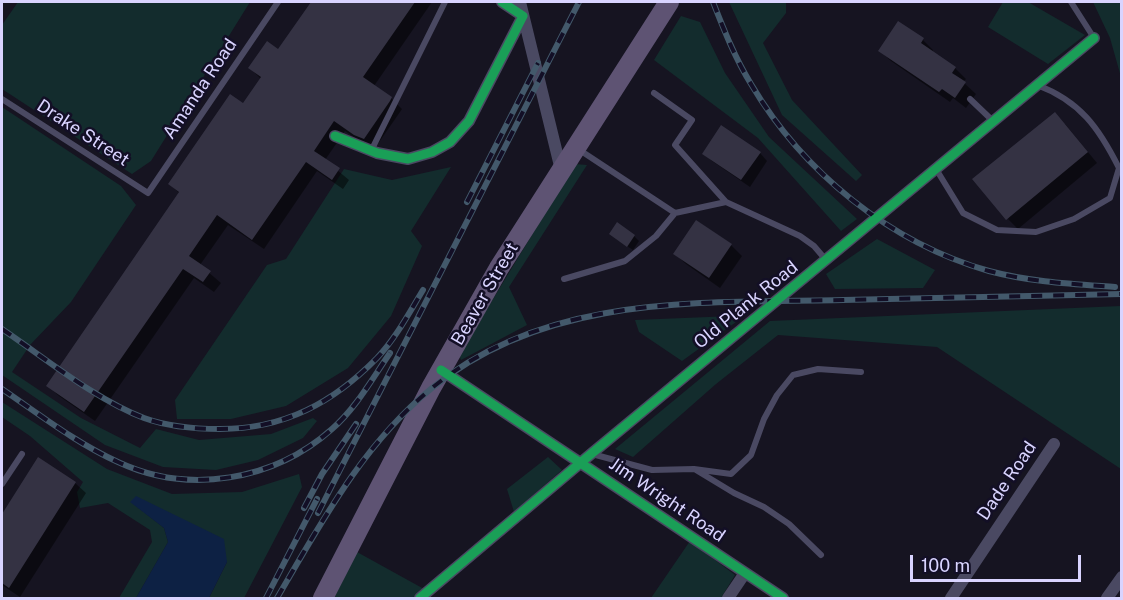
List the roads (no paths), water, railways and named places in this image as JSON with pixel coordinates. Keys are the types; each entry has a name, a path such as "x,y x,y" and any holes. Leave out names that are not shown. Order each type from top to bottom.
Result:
{"main road":[{"name":"Beaver Street","path":"323,598 441,370 499,268 669,2"}],"street":[{"path":"502,2 523,16"},
{"path":"520,2 561,170"},
{"path":"335,136 371,151 408,159 432,152 456,137 469,121 523,16"},
{"name":"Old Plank Road","path":"420,598 1094,38"},
{"name":"Jim Wright Road","path":"441,370 586,458 783,598"},
{"name":"Dade Road","path":"951,598 1054,444"},
{"path":"728,598 745,573"},
{"path":"1107,598 1122,577"}],"lane":[{"name":"Amanda Road","path":"148,193 278,2"},
{"path":"371,151 445,2"},
{"path":"1071,2 1094,38"},
{"path":"936,168 963,213 997,230 1036,232 1074,219 1110,198 1119,168 1104,138 1071,101 1056,92 1036,85"},
{"path":"654,93 692,120 675,145 726,202 800,236 814,246 826,260"},
{"name":"Drake Street","path":"2,99 148,193"},
{"path":"970,99 993,121"},
{"path":"575,147 675,213"},
{"path":"564,279 625,261 656,236 675,213 726,202"},
{"path":"586,458 652,470 694,469 731,474 751,455 764,419 777,395 793,375 818,369 861,372"},
{"path":"2,484 22,454"},
{"path":"694,469 781,518 821,555"}],"water":[{"path":"136,496 224,539 227,562 209,598 136,598 168,542 164,528 130,502"}],"railway":[{"path":"318,513 579,2"},
{"path":"713,2 740,64 772,116 823,174 852,200 884,223 952,259 989,271 1067,284 1115,287"},
{"path":"467,202 538,63"},
{"path":"2,329 89,390 144,418 163,424 192,428 243,428 286,418 306,410 343,388 384,350 423,290"},
{"path":"277,598 345,486 364,459 407,410 432,388 477,357 525,335 576,319 682,304 1122,294"},
{"path":"2,389 73,437 118,462 145,472 173,478 201,480 257,471 284,461 309,447 341,421 390,353"},
{"path":"304,508 322,474 356,424"},
{"path":"266,598 317,499"}]}
